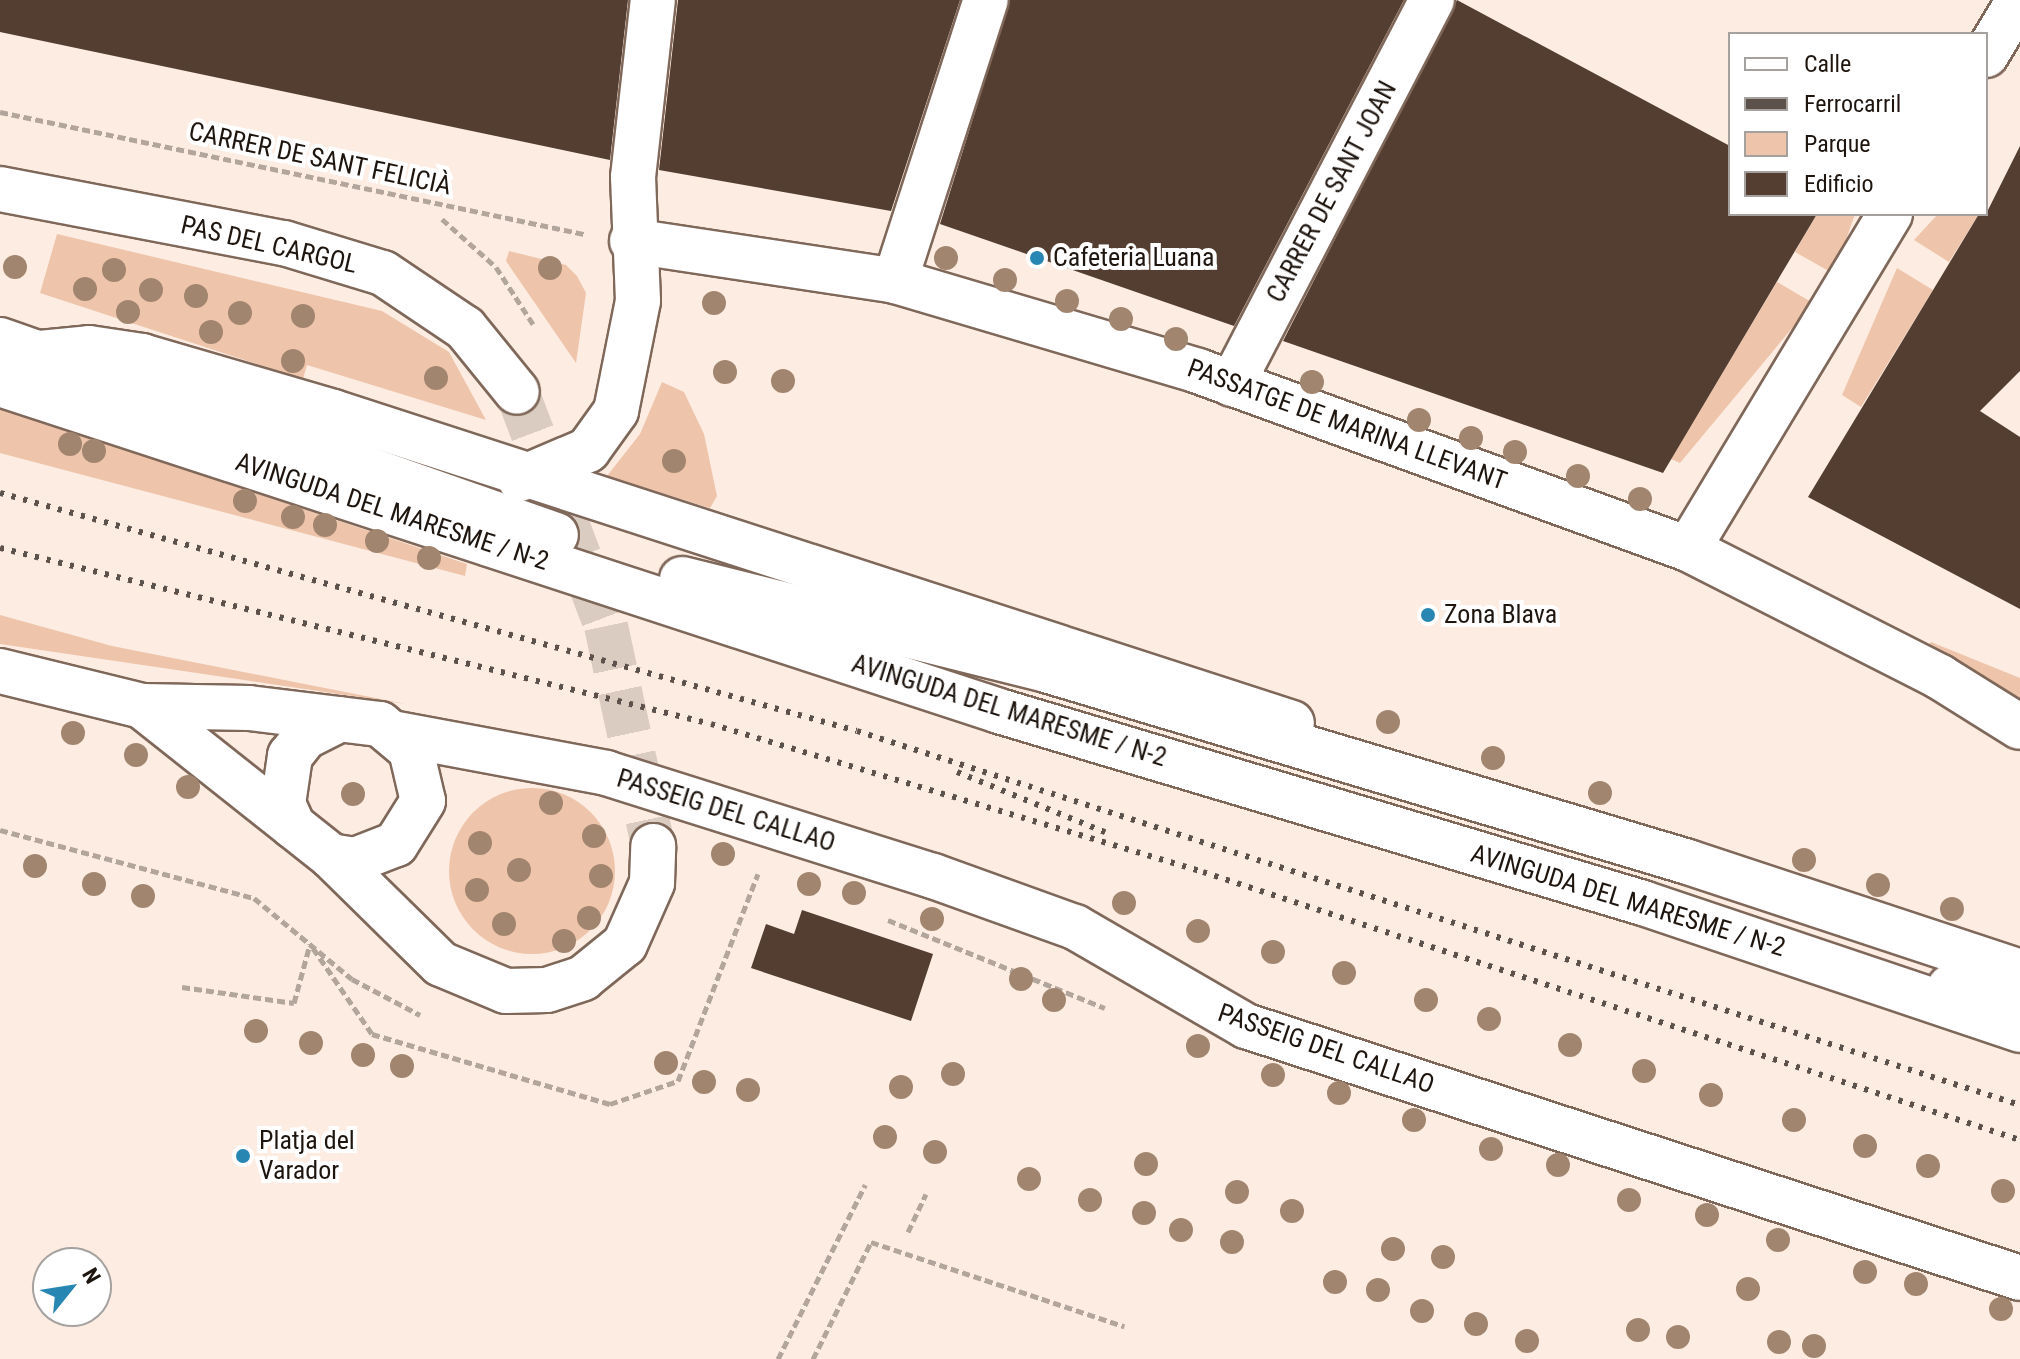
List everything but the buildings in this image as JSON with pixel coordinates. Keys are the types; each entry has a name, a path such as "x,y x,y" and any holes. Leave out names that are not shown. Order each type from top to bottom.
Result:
{"street":[{"path":"276,436 485,484 533,477 588,450 616,411 638,301 632,241 653,0"},
{"path":"895,281 986,0"},
{"name":"CARRER DE SANT JOAN","path":"1232,384 1432,0"},
{"path":"1988,52 2019,0"},
{"name":"PAS DEL CARGOL","path":"8,183 284,243 383,273 465,328 517,392"},
{"path":"1688,549 1889,216"},
{"name":"PASSATGE DE MARINA LLEVANT","path":"632,241 895,281 1232,384 1688,549 1940,677 2020,727"},
{"path":"20,347 89,348 142,356 533,477 1296,724 1450,790"},
{"name":"AVINGUDA DEL MARESME / N-2","path":"20,347 697,585 1046,670 1450,790 2020,972"},
{"name":"AVINGUDA DEL MARESME / N-2","path":"0,384 999,711 1643,903 2020,1030"},
{"name":"PASSEIG DEL CALLAO","path":"0,671 142,706 380,724 398,734 506,757 606,773 1021,906 1075,927 1189,999 1246,1026 2020,1278"},
{"name":"PASSEIG DEL CALLAO","path":"142,706 331,856 378,854 414,818 473,768 506,757"},
{"path":"293,826 283,804 290,756 305,737 340,719"},
{"path":"398,734 419,768 414,818 415,936"},
{"path":"331,856 441,964 506,991 547,990 583,978 608,961 641,919 653,846"},
{"path":"1643,903 1716,913 2020,1003"}],"path":[{"name":"CARRER DE SANT FELICIÀ","path":"0,112 632,241"},
{"path":"442,219 496,267 542,337"},
{"path":"0,830 254,898 352,979 432,1018"},
{"path":"182,987 294,1003 310,944"},
{"path":"778,1359 865,1185"},
{"path":"908,1232 926,1194"},
{"path":"813,1359 871,1242 1124,1326"}],"green space":[{"path":"1816,216 1854,216 1834,274 1795,252"},
{"path":"1936,216 1978,216 1949,262 1914,240"},
{"path":"57,234 382,311 449,352 486,420 307,365 303,379 40,293"},
{"path":"509,251 566,265 577,276 586,293 576,363 506,261"},
{"path":"1897,268 1933,290 1861,407 1842,395"},
{"path":"1777,282 1813,303 1680,463 1671,459"},
{"path":"662,382 684,392 704,434 717,496 710,508 607,476 640,434"},
{"path":"0,407 467,564 465,576 0,453"},
{"path":"0,615 112,646 406,704 0,644"},
{"path":"1931,642 2020,678 2020,703 1928,645"},
{"path":"532,788 564,794 591,812 609,839 615,871 609,903 591,930 564,948 532,954 500,948 473,930 455,903 449,871 455,839 473,812 500,794"}],"tunnel":[{"path":"517,392 606,626 653,846"}],"railway":[{"path":"0,493 857,731 2020,1105"},
{"path":"0,548 711,724 1203,872 2020,1140"},
{"path":"957,772 1105,832"}],"place":[{"name":"Cafeteria Luana","path":"1037,258"},
{"name":"Zona Blava","path":"1428,615"},
{"name":"Platja del Varador","path":"243,1156"}]}
